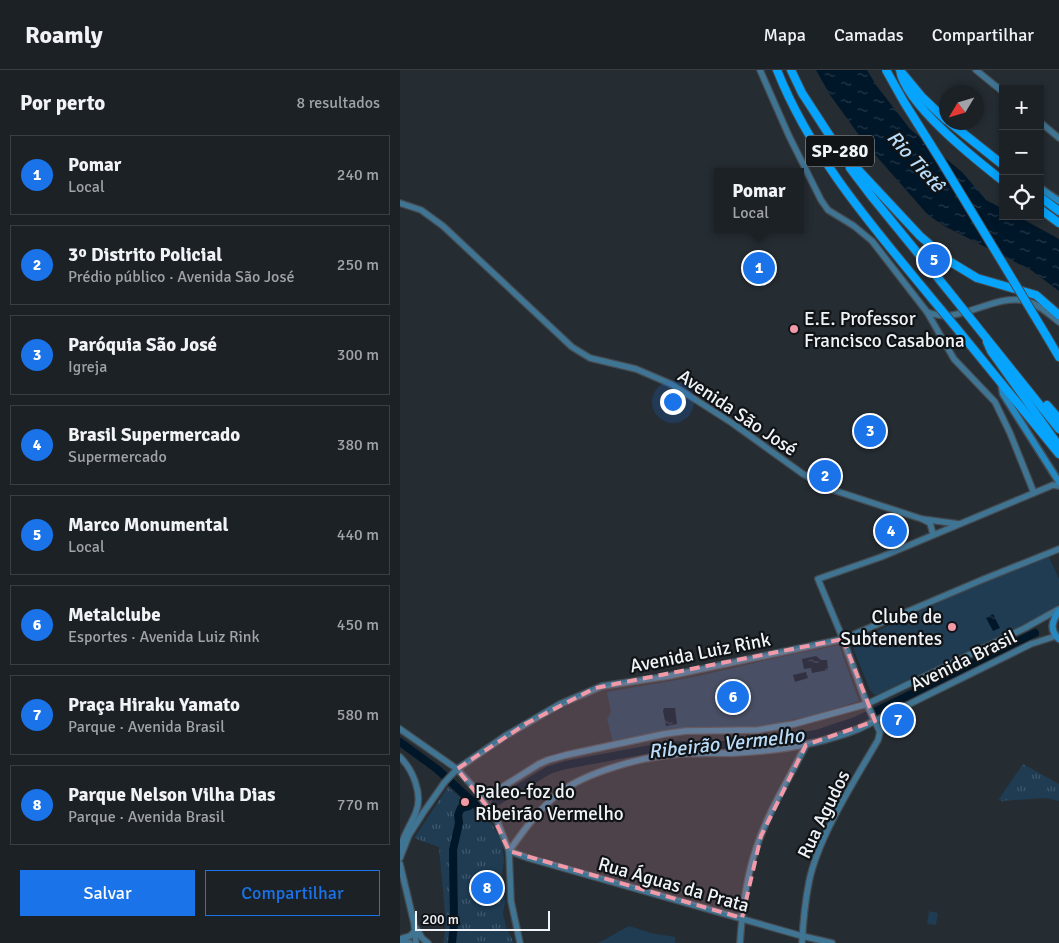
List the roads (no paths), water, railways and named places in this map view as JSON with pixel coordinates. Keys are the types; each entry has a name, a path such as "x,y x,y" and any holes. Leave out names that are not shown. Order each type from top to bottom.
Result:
{"highway":[{"path":"772,70 777,82 784,88"},
{"path":"776,70 796,113 827,165 853,202 1059,454"},
{"name":"SP-280","path":"791,70 802,93 872,197 1059,429"},
{"path":"886,70 1059,357"},
{"path":"900,70 922,97 939,113"},
{"path":"900,70 901,78 907,88 934,120 999,178"},
{"path":"959,130 999,162"},
{"path":"836,146 920,236 948,261 978,278 1036,295 1059,315"},
{"path":"1044,200 1059,211"},
{"path":"1044,212 1059,223"},
{"path":"985,335 991,351 1059,446"},
{"path":"1032,394 1040,397 1059,419"}],"main road":[{"path":"760,70 789,136 821,200 828,210 866,236 926,312 954,359 986,391 999,409 1034,493"},
{"path":"970,70 988,83 996,86"},
{"path":"976,70 999,89"},
{"path":"1044,125 1059,138"},
{"path":"982,148 999,158"},
{"path":"1044,191 1059,201"},
{"name":"Avenida São José","path":"400,203 421,210 443,226 580,353 636,369 671,384 732,422 825,487 922,519 959,524"},
{"path":"926,312 948,316 998,302 1023,300 1036,306 1059,322"},
{"path":"1000,381 1003,394 1059,482"},
{"path":"875,721 818,579 859,566 1053,485 1059,486"},
{"path":"922,519 930,523 933,534"},
{"name":"Avenida Luiz Rink","path":"400,858 416,823 450,776 527,723 560,704 595,688 668,676 843,639 1059,549"},
{"name":"Avenida Brasil","path":"510,851 539,812 560,792 582,780 646,759 670,755 735,753 806,745 844,735 1031,644 1057,637 1052,624 1059,610"},
{"name":"Avenida Brasil","path":"483,799 539,764 566,755 674,732 740,731 794,724 867,704 1059,610"},
{"name":"Rua Agudos","path":"802,940 809,881 816,858 829,830 878,740 880,732 875,721"},
{"path":"400,729 457,770 483,799 499,826 510,851 511,901 520,943"},
{"path":"740,943 742,918 751,866 761,836 806,745"},
{"path":"400,757 412,772 418,799 416,812 407,830 400,852"},
{"name":"Rua Águas da Prata","path":"510,851 528,858 742,918 802,940 832,943"},
{"path":"400,864 414,924 416,943"},
{"path":"414,924 422,938 428,943"},
{"path":"400,940 410,936 415,931"},
{"path":"400,940 410,943"}],"water":[{"name":"Rio Tietê","path":"816,70 867,70 876,85 910,129 962,172 986,200 999,207 999,220 1024,220 1059,239 1059,291 1031,270 946,227 928,215 864,142 830,95"},
{"path":"993,614 1000,628 993,631 986,618"},
{"path":"816,656 821,660 827,660 828,670 812,673 811,668 804,669 802,659"},
{"path":"806,672 808,678 795,682 793,675"},
{"path":"664,708 675,708 677,724 666,726"}],"waterway":[{"name":"Ribeirão Vermelho","path":"496,802 549,770 566,765 672,745 748,745 816,734 855,721 1035,633"},
{"name":"Ribeirão Vermelho","path":"400,742 437,769 477,806"},
{"path":"452,943 454,924 453,850 459,823 458,815 461,808 469,806 471,801"}],"place":[{"name":"Marco Monumental","path":"934,260"},
{"name":"Pomar","path":"759,268"},
{"name":"E.E. Professor Francisco Casabona","path":"794,329"},
{"name":"Paróquia São José","path":"870,431"},
{"name":"3º Distrito Policial","path":"825,476"},
{"name":"Brasil Supermercado","path":"891,531"},
{"name":"Clube de Subtenentes","path":"952,627"},
{"name":"Metalclube","path":"733,697"},
{"name":"Praça Hiraku Yamato","path":"898,720"},
{"name":"Paleo-foz do Ribeirão Vermelho","path":"465,802"},
{"name":"Parque Nelson Vilha Dias","path":"487,888"}]}
